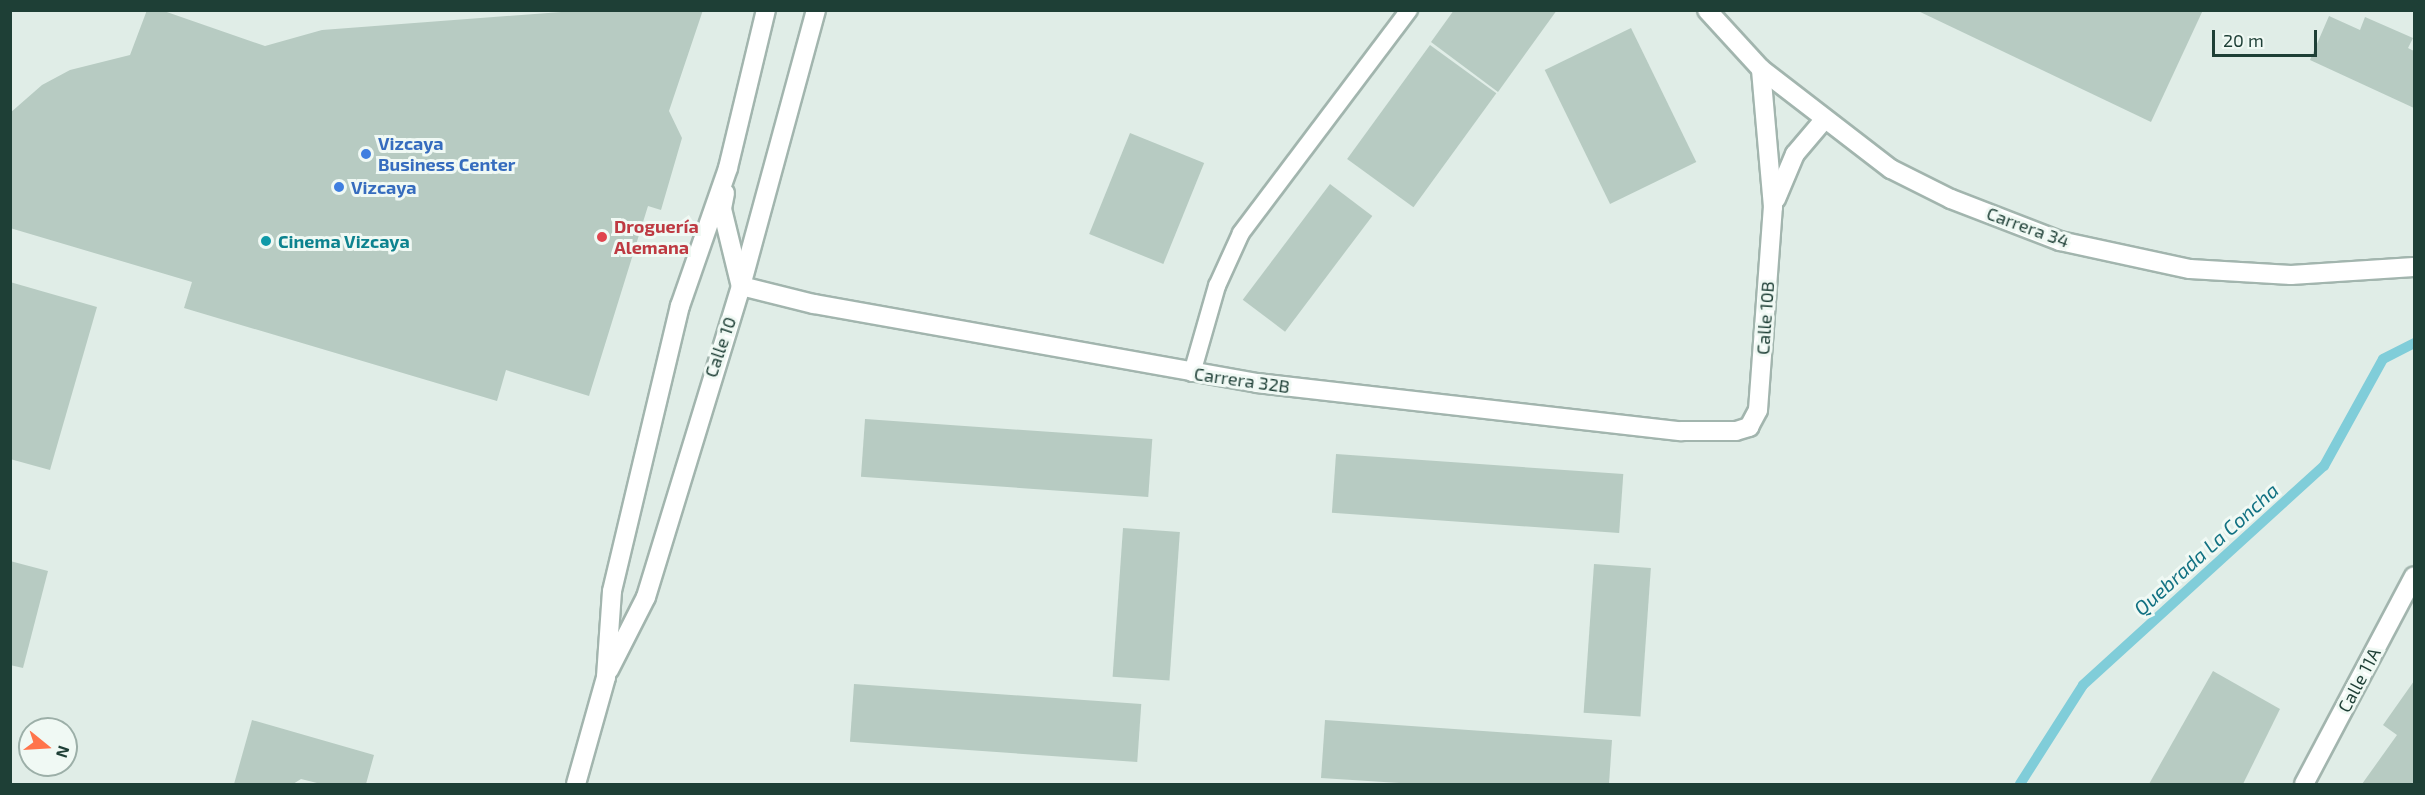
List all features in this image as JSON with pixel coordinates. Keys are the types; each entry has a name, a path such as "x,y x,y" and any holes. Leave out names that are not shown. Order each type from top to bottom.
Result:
{"street":[{"name":"Calle 10","path":"606,677 612,591 678,317 728,168 766,10"},
{"name":"Calle 10","path":"576,784 606,677 646,597 741,286 816,10"},
{"name":"Carrera 34","path":"1707,10 1761,69 1823,120 1890,169 1951,199 2060,241 2190,269 2291,275 2415,267"},
{"name":"Calle 10B","path":"1749,427 1758,410 1773,207 1761,69"},
{"name":"Calle 10B","path":"1773,207 1795,154 1823,120"},
{"path":"728,168 723,208 741,286"},
{"name":"Carrera 32B","path":"741,286 814,304 1192,373 1681,431 1716,433 1749,427"},
{"name":"Calle 11A","path":"2304,784 2415,576"}],"lane":[{"path":"1192,373 1217,286 1241,233 1409,10"}],"building":[{"name":"Vizcaya","path":"147,10 161,10 265,46 322,30 588,10 703,10 669,111 682,138 661,210 648,206 589,396 506,370 497,401 184,308 192,282 10,228 10,113 42,85 70,70 130,55"},
{"path":"1454,10 1557,10 1498,92 1431,42"},
{"path":"1916,10 2203,10 2151,122"},
{"path":"2329,16 2360,30 2365,17 2413,38 2408,48 2414,51 2414,108 2310,60"},
{"path":"1631,28 1696,162 1610,204 1545,70"},
{"path":"1430,45 1496,93 1413,207 1347,159"},
{"path":"1130,133 1204,163 1163,264 1089,234"},
{"path":"1330,184 1372,216 1285,332 1243,300"},
{"path":"10,282 97,307 50,470 10,459"},
{"path":"865,419 1152,439 1148,497 861,477"},
{"path":"1336,454 1623,474 1619,533 1332,513"},
{"path":"1123,528 1180,532 1169,681 1113,677"},
{"path":"10,561 48,571 23,668 10,665"},
{"path":"1594,564 1651,568 1640,717 1584,713"},
{"path":"2213,671 2280,709 2243,784 2149,784"},
{"path":"2414,681 2414,784 2362,784 2397,735 2383,725"},
{"path":"854,684 1141,704 1137,762 850,742"},
{"path":"252,720 374,755 366,784 321,784 301,779 293,784 234,784"},
{"path":"1325,720 1612,740 1609,784 1415,784 1321,778"}],"waterway":[{"name":"Quebrada La Concha","path":"2020,784 2083,685 2324,466 2383,359 2414,343"}],"place":[{"name":"Vizcaya Business Center","path":"366,154"},
{"name":"Vizcaya","path":"339,187"},
{"name":"Droguería Alemana","path":"602,237"},
{"name":"Cinema Vizcaya","path":"266,241"}]}
